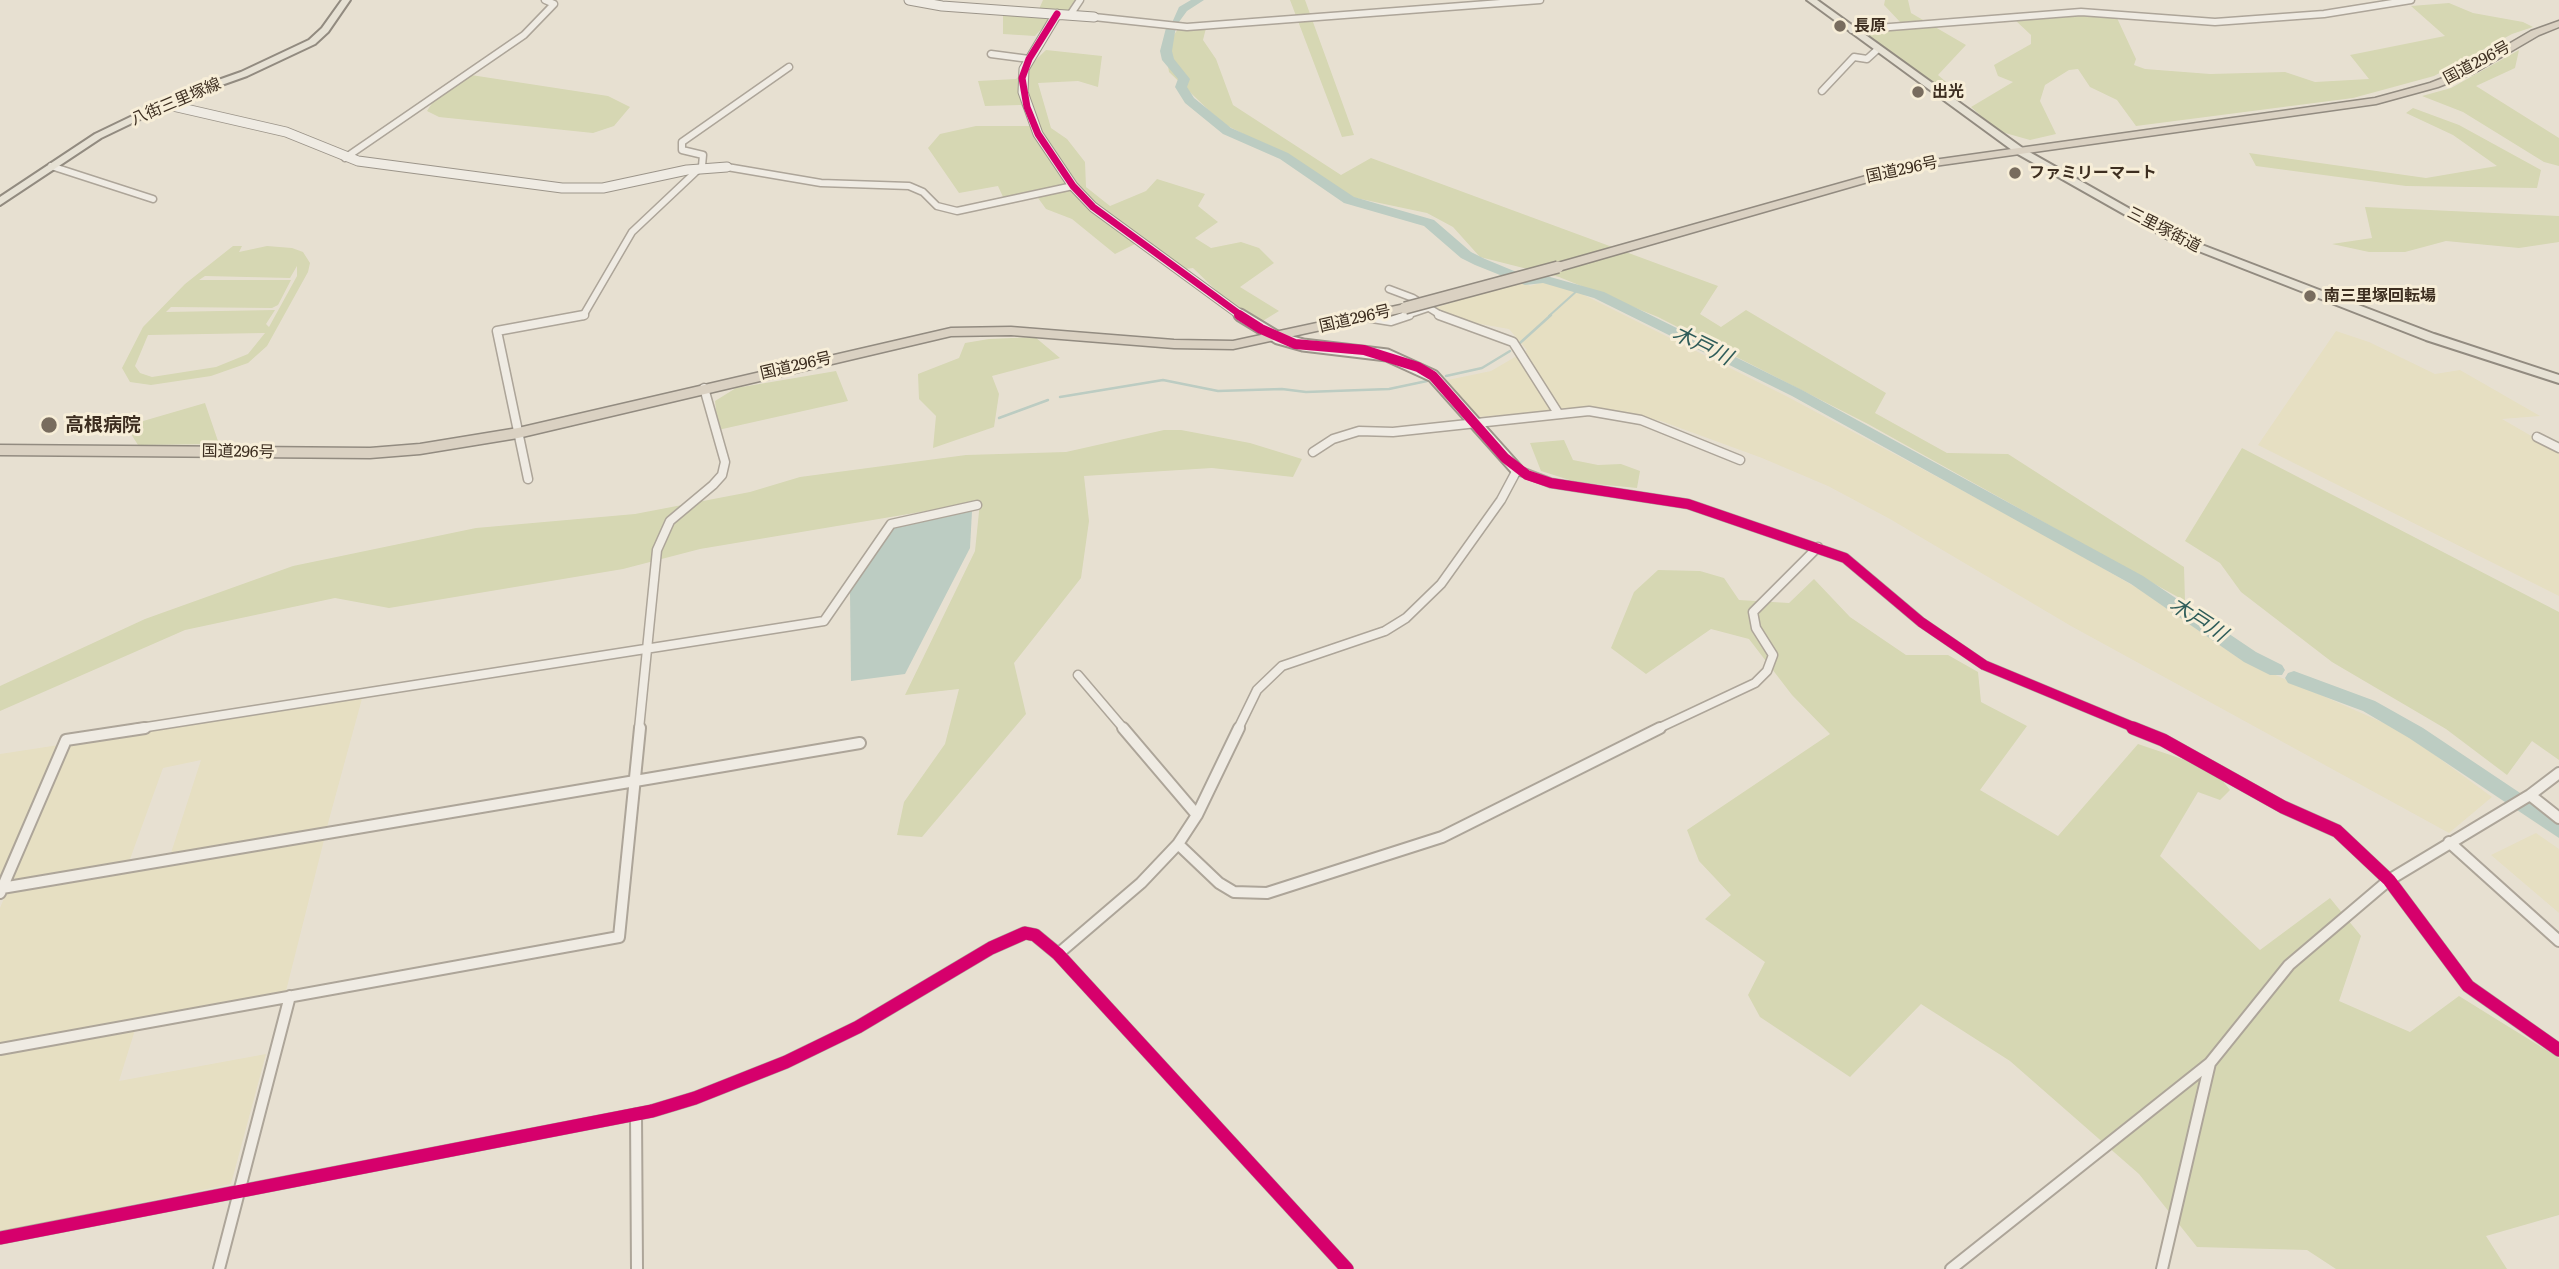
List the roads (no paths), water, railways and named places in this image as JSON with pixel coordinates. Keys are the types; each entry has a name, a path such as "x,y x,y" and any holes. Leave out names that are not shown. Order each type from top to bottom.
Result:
{"highway":[{"name":"国道296号","path":"0,450 370,453 445,447 518,433 909,339 958,331 1019,331 1217,346 1278,338 1405,308 1558,267 1874,175 1938,162 2376,101 2434,85 2470,71 2535,33 2559,24"}],"main road":[{"name":"八街三里塚線","path":"0,202 85,144 164,104 302,47 325,30 346,0"},
{"name":"三里塚街道","path":"1811,0 2020,151 2146,223 2202,250 2430,337 2559,379"}],"street":[{"path":"345,158 524,35 554,4 545,0"},
{"path":"909,0 942,6 1094,16 1187,27 1541,0"},
{"path":"1070,15 1080,0"},
{"path":"1852,30 2081,12 2215,22 2324,14 2412,0"},
{"path":"1058,14 1029,59 1022,78 1027,107 1038,134 1073,186 1093,207 1227,307 1278,338 1303,345 1364,350 1403,360 1433,376 1517,471 1551,483 1677,501 1845,558 1921,622 1984,665 2163,740 2283,807 2337,831 2389,880 2468,986 2559,1050"},
{"path":"1822,91 1854,57 1867,59 1878,49"},
{"path":"991,54 1029,59"},
{"path":"528,480 497,331 580,319 632,232 701,168 702,155 682,150 682,142 789,67"},
{"path":"164,104 286,132 345,158 578,189 617,186 701,168 727,167 821,183 909,186 923,192 937,206 957,211 1073,186"},
{"path":"51,166 153,199"},
{"path":"1389,289 1413,298 1452,321 1513,342 1558,413"},
{"path":"1366,317 1391,321 1428,308"},
{"path":"0,1049 619,937 660,538 678,512 722,475 725,462 704,388"},
{"path":"1313,452 1333,439 1359,431 1393,432 1589,411 1641,420 1740,460"},
{"path":"2537,437 2559,448"},
{"path":"1058,954 1142,883 1178,844 1197,815 1257,690 1282,666 1301,657 1385,631 1406,618 1441,584 1502,500 1517,471"},
{"path":"1,890 66,740 824,621 891,524 976,505"},
{"path":"1178,844 1219,883 1234,892 1267,893 1442,837 1617,748 1755,683 1768,671 1773,655 1756,628 1753,611 1818,547"},
{"path":"1078,675 1197,815"},
{"path":"1,890 859,743"},
{"path":"1951,1269 2210,1063 2289,965 2389,880 2527,797 2559,773"},
{"path":"2527,797 2559,818"},
{"path":"2449,842 2512,895 2559,941"},
{"path":"0,1238 636,1114 695,1098 786,1062 858,1027 1015,935 1025,933 1035,935 1058,954 1347,1269"},
{"path":"219,1269 290,996"},
{"path":"2162,1269 2210,1063"},
{"path":"636,1114 637,1269"}],"waterway":[{"name":"木戸川","path":"1175,23 1183,9 1199,0"},
{"name":"木戸川","path":"1172,28 1166,51 1168,60 1184,79 1181,87 1189,100 1227,131 1284,156 1349,200 1429,223 1466,255 1480,262 1530,282 1543,279 1599,295 1797,393 2137,580 2250,657 2276,670"},
{"path":"1549,316 1579,289"},
{"path":"1520,343 1551,315"},
{"path":"1446,376 1482,368 1510,351"},
{"path":"1060,397 1163,380 1218,391 1282,389 1306,392 1389,389 1427,381"},
{"path":"999,418 1048,400"},
{"name":"木戸川","path":"2294,678 2369,706 2416,733 2559,830"}],"place":[{"name":"長原","path":"1840,26"},
{"name":"出光","path":"1918,92"},
{"name":"ファミリーマート","path":"2015,173"},
{"name":"南三里塚回転場","path":"2310,296"},
{"name":"高根病院","path":"49,425"}]}
